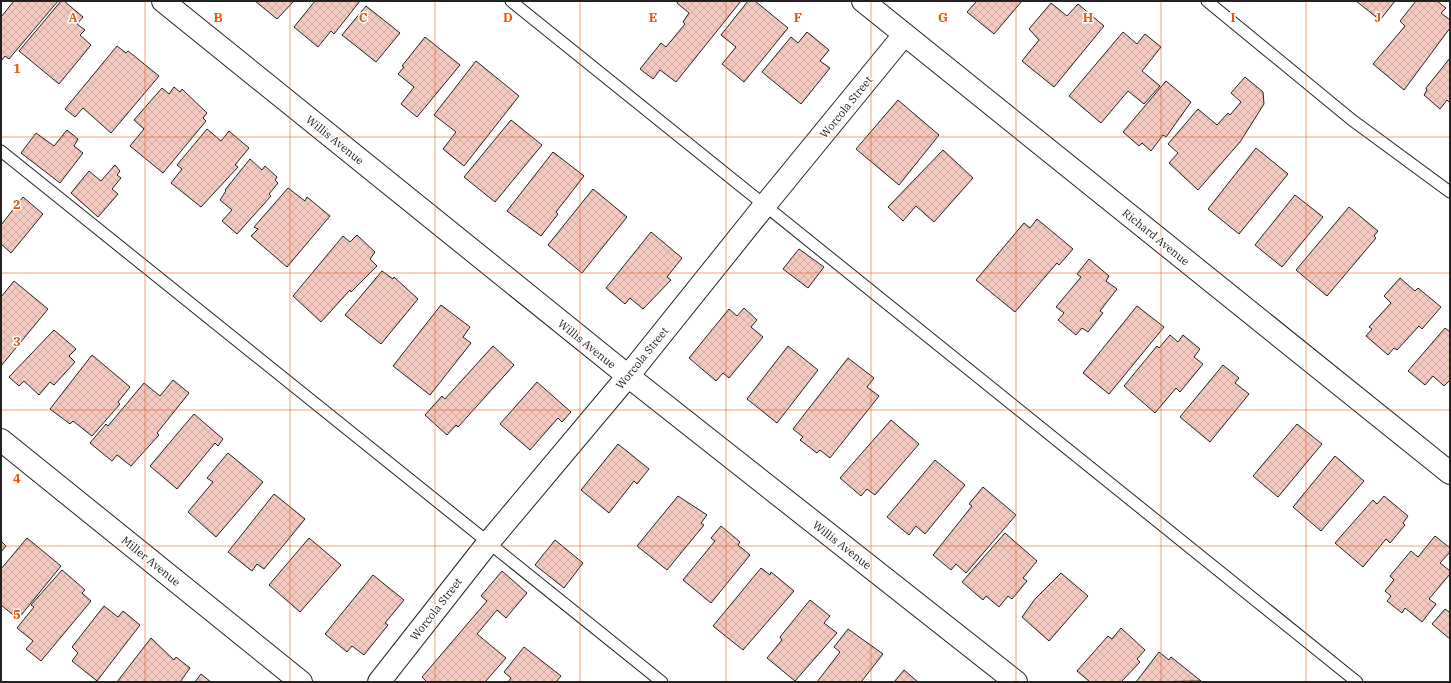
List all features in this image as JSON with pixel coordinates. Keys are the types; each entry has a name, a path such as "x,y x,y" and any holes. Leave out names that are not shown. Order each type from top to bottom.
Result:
{"street":[{"name":"Willis Avenue","path":"163,1 628,376 1016,682"},
{"name":"Richard Avenue","path":"863,1 1450,473"},
{"name":"Worcola Street","path":"379,682 488,543 628,376 904,34"},
{"name":"Miller Avenue","path":"1,440 301,682"}],"lane":[{"path":"511,1 1357,682"},
{"path":"1207,1 1352,120 1450,192"},
{"path":"1,151 662,682"}],"building":[{"path":"14,1 58,1 9,59 5,56 1,61 1,17"},
{"path":"61,1 64,1 83,17 77,24 85,30 80,35 91,45 59,84 19,51"},
{"path":"255,1 294,1 277,19"},
{"path":"315,1 360,1 334,34 331,31 318,47 294,27"},
{"path":"678,1 741,1 676,82 660,70 653,79 640,69 661,43 666,47 685,24 683,22 689,13 677,3"},
{"path":"748,1 755,1 788,28 744,82 722,64 736,47 721,35"},
{"path":"977,1 1022,1 994,34 967,12"},
{"path":"1356,1 1395,1 1380,20"},
{"path":"1416,1 1437,1 1446,8 1441,13 1450,20 1450,28 1404,90 1373,64 1405,26 1400,21"},
{"path":"1051,3 1067,16 1078,4 1104,26 1054,87 1022,61 1039,40 1029,29"},
{"path":"366,6 400,33 376,62 342,35"},
{"path":"807,32 829,50 820,61 830,68 801,104 762,72 791,37 798,43"},
{"path":"1123,32 1137,44 1145,34 1161,47 1142,71 1160,86 1144,104 1128,91 1101,123 1069,96"},
{"path":"425,37 460,65 417,117 401,104 414,87 398,74 404,67 402,66"},
{"path":"117,46 126,53 128,51 159,76 111,133 83,108 75,117 65,109"},
{"path":"1450,58 1450,103 1447,100 1440,109 1424,95 1427,90 1426,88"},
{"path":"476,61 519,96 464,166 443,149 456,132 434,115"},
{"path":"1245,77 1263,92 1264,104 1240,142 1198,190 1169,163 1178,153 1168,144 1198,109 1217,125 1228,113 1230,115 1241,102 1231,93"},
{"path":"1166,81 1191,102 1166,137 1163,135 1151,151 1142,143 1139,146 1123,132"},
{"path":"174,87 180,92 182,89 207,113 203,118 206,121 163,173 130,146 144,129 134,120 162,88 169,94"},
{"path":"898,100 939,135 899,185 856,149"},
{"path":"511,120 542,145 495,202 464,177"},
{"path":"207,129 221,141 229,131 249,148 235,165 238,167 201,207 171,183 182,169 177,165"},
{"path":"67,130 78,139 74,146 83,153 60,183 21,153 36,133 54,146"},
{"path":"1256,148 1288,174 1239,234 1208,209"},
{"path":"943,150 973,178 934,222 916,206 903,221 888,207"},
{"path":"553,152 584,176 556,212 558,214 541,236 507,211"},
{"path":"250,159 262,170 265,166 277,177 275,180 278,183 269,194 271,196 237,234 222,221 232,210 220,200 226,191 225,190"},
{"path":"115,165 120,171 117,175 121,178 112,189 118,194 98,217 71,193 89,171 101,181"},
{"path":"288,188 305,201 307,197 330,216 287,267 251,236 258,229 254,227"},
{"path":"593,189 627,217 582,273 548,245"},
{"path":"1295,195 1323,217 1282,267 1255,245"},
{"path":"23,197 43,214 11,253 1,244 1,225"},
{"path":"1349,207 1378,231 1374,236 1376,238 1327,296 1296,270"},
{"path":"1037,219 1073,249 1059,265 1057,263 1015,312 976,280 1024,223 1030,228"},
{"path":"651,232 682,258 667,277 671,280 643,309 630,298 625,304 606,288"},
{"path":"357,235 375,252 370,259 377,266 351,292 350,290 321,322 293,296 343,236 350,242"},
{"path":"799,249 824,267 808,288 783,269"},
{"path":"1089,259 1109,276 1106,281 1117,289 1100,311 1103,313 1088,332 1082,328 1076,335 1058,320 1064,313 1056,307 1081,277 1077,274"},
{"path":"382,271 393,279 394,277 418,299 381,344 345,315"},
{"path":"1400,278 1415,291 1418,288 1441,307 1422,329 1419,326 1397,350 1394,348 1388,355 1366,336 1372,329 1369,327 1391,303 1384,296"},
{"path":"14,281 48,309 1,366 1,297"},
{"path":"441,305 470,327 463,337 471,343 430,395 393,366"},
{"path":"1137,306 1164,327 1109,394 1083,373"},
{"path":"744,308 757,320 751,327 763,337 729,378 723,373 716,381 689,358 729,309 737,316"},
{"path":"1445,328 1450,332 1450,380 1444,386 1433,376 1425,385 1408,371"},
{"path":"54,330 76,349 69,356 75,362 54,385 50,382 39,395 24,381 19,386 9,377"},
{"path":"1170,335 1178,342 1183,335 1200,349 1194,357 1203,364 1180,392 1176,388 1155,413 1124,386 1157,346 1159,348"},
{"path":"493,346 514,365 458,427 456,425 447,435 425,415 442,396 445,399"},
{"path":"788,346 818,370 777,423 747,399"},
{"path":"92,355 130,387 118,402 120,404 92,436 73,421 70,424 50,409"},
{"path":"848,358 874,378 867,387 879,396 830,458 820,450 817,453 800,440 803,437 793,429"},
{"path":"1223,365 1239,378 1235,383 1249,394 1210,442 1180,417"},
{"path":"173,380 189,393 157,433 159,435 131,466 117,455 112,461 90,443 106,424 108,426 144,383 160,396"},
{"path":"537,382 571,412 562,422 558,418 530,450 500,424"},
{"path":"194,414 223,439 218,446 215,443 177,489 150,466"},
{"path":"891,420 919,444 875,495 867,489 861,496 840,478"},
{"path":"1297,424 1322,444 1278,497 1253,476"},
{"path":"618,444 649,469 637,484 634,481 609,513 581,490"},
{"path":"228,453 263,482 216,537 188,512 213,482 207,478"},
{"path":"1335,456 1364,481 1321,531 1293,507"},
{"path":"935,460 965,485 925,534 916,526 909,535 887,517"},
{"path":"983,487 1016,515 966,573 956,564 951,570 933,555 972,506 969,504"},
{"path":"274,494 305,519 264,569 257,564 252,571 228,552"},
{"path":"678,496 707,515 701,523 704,525 667,570 637,546"},
{"path":"1384,496 1408,516 1403,523 1405,525 1390,543 1386,539 1363,567 1335,543 1373,500 1377,504"},
{"path":"721,526 740,542 738,545 750,555 711,603 683,580 715,541 711,538"},
{"path":"1005,533 1037,561 1023,578 1027,581 1012,599 1008,596 999,607 986,596 983,600 962,582"},
{"path":"1435,536 1450,548 1450,552 1440,563 1450,571 1450,574 1429,599 1436,604 1422,622 1405,608 1402,613 1387,601 1391,596 1385,591 1394,580 1390,576 1411,551 1418,557"},
{"path":"27,538 61,566 18,619 1,605 1,569"},
{"path":"309,538 341,565 300,612 269,585"},
{"path":"555,540 583,563 564,588 535,565"},
{"path":"1,541 6,546 1,552"},
{"path":"761,568 770,575 771,572 794,591 743,650 713,626"},
{"path":"62,570 85,590 82,593 91,601 41,661 26,649 33,641 17,628 34,607 31,605"},
{"path":"502,571 527,593 506,618 497,610 477,634 506,658 485,682 424,682 426,681 422,677 487,601 481,596"},
{"path":"1061,573 1088,596 1049,641 1022,617 1035,599"},
{"path":"373,575 404,600 385,623 388,625 364,655 352,646 347,652 325,634"},
{"path":"810,600 830,616 824,623 837,633 795,681 767,658 782,640 780,637"},
{"path":"104,606 118,617 123,611 140,625 97,681 72,661 78,653 72,647"},
{"path":"1445,609 1449,612 1450,611 1450,639 1432,624"},
{"path":"1121,628 1145,650 1137,659 1140,662 1121,682 1090,682 1077,671 1108,636 1112,639"},
{"path":"848,629 883,654 861,682 817,682 840,652 834,647"},
{"path":"151,638 174,660 176,657 190,668 180,682 117,682"},
{"path":"524,647 561,676 556,682 508,682 511,678 504,672"},
{"path":"1159,652 1169,660 1171,657 1201,681 1136,682"},
{"path":"904,670 918,682 894,682"},
{"path":"201,674 211,682 195,682"}]}
